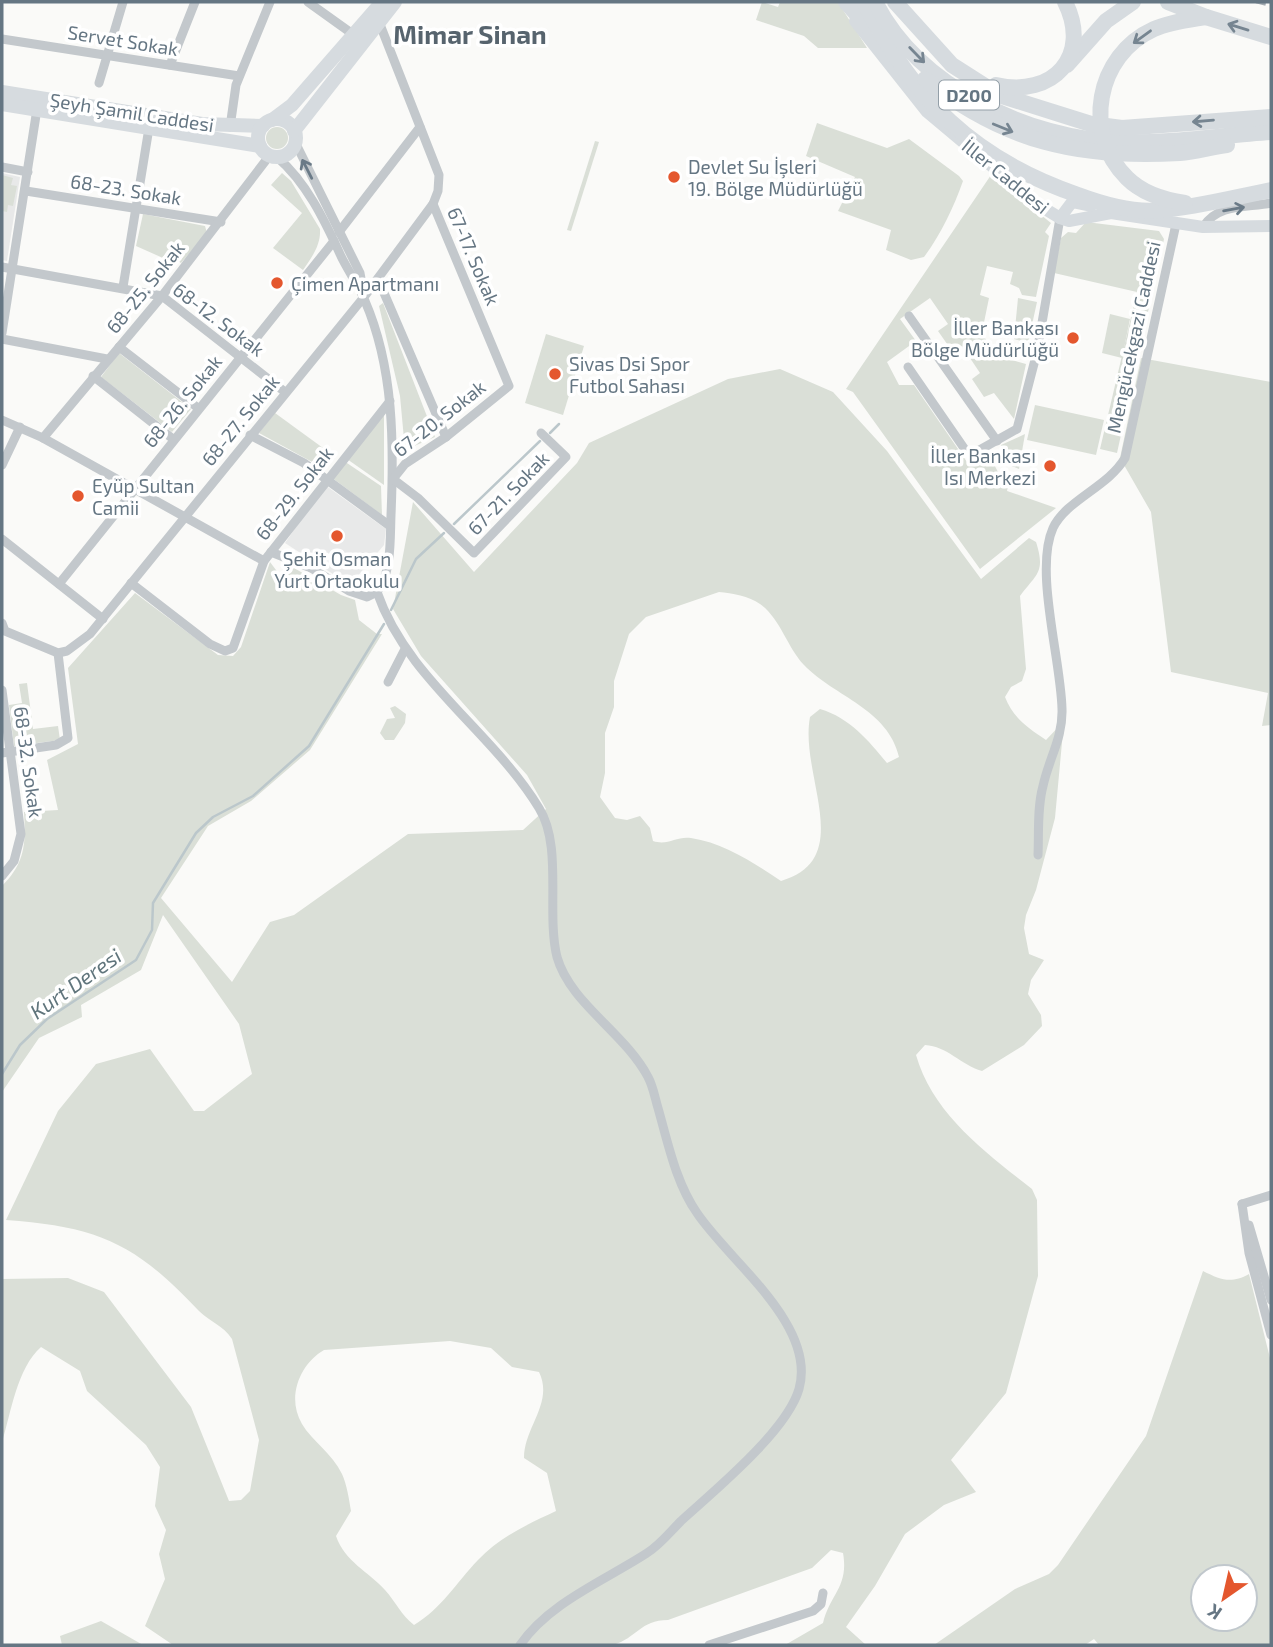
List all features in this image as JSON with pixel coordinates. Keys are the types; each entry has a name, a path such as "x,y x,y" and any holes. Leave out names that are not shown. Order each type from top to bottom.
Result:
{"highway":[{"path":"844,2 868,27"},
{"path":"864,2 896,58 940,113 965,136 1011,168 1090,199 1160,211 1271,191"},
{"name":"D200","path":"875,2 895,32 922,62 993,110 1035,127 1095,139 1124,141 1271,132"},
{"name":"D200","path":"895,2 952,65 999,95 1095,139"},
{"path":"1057,74 1068,62 1073,42 1073,18 1065,2"},
{"path":"941,54 978,77 1014,89 1032,88 1057,74 1106,22 1133,2"},
{"path":"1168,2 1271,37"},
{"path":"1189,204 1147,192 1127,178 1115,163 1101,134 1099,109 1111,69 1127,48 1153,30 1206,17"},
{"path":"925,79 958,105 996,126 1051,146 1095,139"},
{"name":"D200","path":"1124,141 1271,117"},
{"path":"1124,141 1183,153 1271,138"}],"main road":[{"path":"382,2 292,105 268,123 258,136 269,153 290,152 294,136 373,13 395,2"},
{"name":"Şeyh Şamil Caddesi","path":"2,92 230,127 268,123"},
{"name":"Şeyh Şamil Caddesi","path":"2,104 149,128 269,153"},
{"path":"268,123 284,121 294,136"}],"street":[{"path":"99,83 105,55 123,2"},
{"path":"170,65 195,2"},
{"path":"230,127 239,76 270,2"},
{"path":"308,2 354,35"},
{"name":"İller Caddesi","path":"844,2 885,62 927,112 1037,204 1060,218 1069,220 1111,213 1203,227 1271,226"},
{"name":"67-17. Sokak","path":"373,13 439,175 438,191 433,204 509,386"},
{"name":"Servet Sokak","path":"2,38 239,76"},
{"path":"2,333 37,109"},
{"name":"68-26. Sokak","path":"59,584 420,127"},
{"path":"123,288 149,128"},
{"path":"294,136 336,236"},
{"path":"269,153 291,169 360,273 364,297 379,338 390,401 393,479 385,576 377,592 367,597 349,591 311,568 271,552"},
{"name":"68-25. Sokak","path":"43,438 221,222 269,153"},
{"path":"2,167 28,172"},
{"name":"68-23. Sokak","path":"26,191 221,222"},
{"path":"1203,227 1213,215 1226,209 1271,203"},
{"name":"68-27. Sokak","path":"58,653 67,651 80,642 103,619 364,297 433,204"},
{"path":"908,367 966,451 976,452 1017,429 1022,421 1060,218"},
{"name":"Mengücekgazi Caddesi","path":"1038,855 1043,784 1061,738 1062,710 1048,586 1048,542 1055,525 1117,472 1125,458 1176,224"},
{"name":"68-12. Sokak","path":"2,267 162,296 285,392"},
{"path":"377,279 446,438"},
{"path":"909,316 997,441"},
{"path":"2,340 107,359"},
{"path":"119,347 198,408"},
{"path":"93,376 173,439"},
{"name":"67-20. Sokak","path":"393,479 405,464 446,438 509,386"},
{"name":"68-29. Sokak","path":"131,583 210,644 225,651 233,648 241,632 264,561 390,401"},
{"path":"2,420 43,438 264,561"},
{"path":"2,465 20,427"},
{"name":"67-21. Sokak","path":"393,479 418,498 474,553 566,457 541,433"},
{"path":"250,435 304,463 390,526"},
{"path":"2,539 103,619"},
{"path":"377,592 405,649 510,768 549,825 557,956 569,984 623,1039 649,1079 677,1172 696,1213 749,1274 796,1338 802,1359 799,1388 789,1411 754,1451 651,1550 587,1587 532,1629 520,1645"},
{"path":"3,630 58,653 68,734 58,745 6,753"},
{"path":"388,682 405,649"},
{"name":"68-32. Sokak","path":"2,690 6,753 21,834 14,861 2,876"},
{"path":"1242,1203 1271,1195"},
{"path":"1242,1203 1271,1300"},
{"path":"1242,1203 1249,1253 1271,1335"},
{"path":"709,1645 813,1611 821,1604 823,1593"}],"shaded area":[{"path":"762,2 778,7 780,2 838,2 867,48 818,48 804,36 756,20"},
{"path":"817,123 887,148 909,139 963,181 946,221 924,257 911,260 886,250 891,230 838,211 855,177 806,156"},
{"path":"277,127 285,130 288,138 285,146 277,149 269,146 266,138 269,130"},
{"path":"595,141 599,142 571,231 567,230"},
{"path":"2,173 20,177 7,261 2,260"},
{"path":"282,173 291,181 320,229 313,256 303,270 273,248 302,213 271,185"},
{"path":"2,175 13,178 11,185 17,186 13,206 8,205 7,212 2,211"},
{"path":"991,175 1051,223 1045,232 1049,236 1036,297 1022,295 1019,288 1010,284 1013,272 987,266 980,295 989,298 981,337 986,339 983,352 1026,364 1014,419 994,393 984,397 972,379 980,373 962,346 952,351 938,331 948,324 930,298 900,319 916,341 887,362 899,385 914,385 967,462 988,453 998,472 1009,481 1007,491 1056,508 980,569 853,392 846,389"},
{"path":"143,214 205,226 207,233 181,263 167,253 163,258 136,246"},
{"path":"1086,222 1159,231 1164,239 1117,453 1100,449 1137,292 1054,273 1061,238 1068,232 1076,233"},
{"path":"1018,298 1037,302 1028,343 1014,339"},
{"path":"383,303 435,437 405,450 400,396 379,306"},
{"path":"1110,314 1130,319 1122,358 1102,353"},
{"name":"Sivas Dsi Spor Futbol Sahası","path":"546,334 584,346 563,415 525,403"},
{"path":"119,353 191,409 172,432 101,377"},
{"path":"1141,358 1271,382 1271,725 1262,726 1268,693 1171,672 1151,512 1120,458"},
{"path":"780,369 833,392 887,451 981,579 1029,538 1036,542 1039,552 1038,572 1020,596 1026,669 1022,681 1011,687 1005,697 1017,717 1046,740 1064,721 1055,818 1024,928 1029,954 1044,960 1031,980 1028,994 1041,1015 1042,1026 1024,1045 982,1071 933,1046 925,1045 916,1055 924,1076 948,1114 979,1146 1032,1189 1037,1200 1038,1276 1006,1393 951,1460 976,1492 944,1505 905,1534 875,1586 846,1627 866,1645 785,1645 823,1623 841,1582 844,1565 843,1553 831,1550 812,1568 668,1620 651,1623 613,1645 173,1645 145,1626 165,1579 159,1554 166,1530 155,1506 160,1467 146,1445 87,1391 80,1371 41,1347 20,1379 2,1442 2,1279 68,1278 104,1292 191,1407 229,1501 241,1500 250,1491 259,1440 232,1339 155,1269 134,1254 91,1234 38,1223 6,1220 58,1111 96,1064 150,1049 194,1111 204,1111 252,1074 239,1024 163,915 141,970 81,1005 82,1017 39,1038 2,1092 2,886 20,861 25,834 24,812 58,810 47,760 78,744 68,668 135,593 218,655 233,656 241,647 270,562 282,578 294,568 355,600 359,620 377,634 382,634 310,750 251,801 208,826 161,898 232,982 270,922 294,915 408,834 523,830 546,809 527,775 421,656 393,609 413,502 474,572 577,463 589,443 728,379","holes":["719,592 746,597 767,610 804,665 872,715 884,727 899,757 887,763 858,731 831,713 820,709 810,717 809,740 821,835 816,854 804,870 781,881 715,844 691,838 653,841 650,828 640,816 627,820 615,818 600,797 605,773 605,733 614,707 614,681 629,634 646,617","450,1341 491,1348 512,1367 539,1372 543,1394 528,1436 524,1458 547,1473 556,1511 496,1544 478,1560 441,1603 414,1625 385,1590 351,1560 340,1545 336,1536 351,1511 345,1483 333,1460 302,1424 297,1414 296,1392 302,1372 324,1350"]},
{"path":"1035,405 1104,420 1096,455 1027,440"},
{"path":"275,413 334,456 325,469 259,433"},
{"path":"384,415 384,485 347,459"},
{"path":"1025,434 1019,469 1007,464 1001,445"},
{"path":"344,461 381,486 382,515 331,477"},
{"name":"Şehit Osman Yurt Ortaokulu","path":"325,485 386,529 384,545 350,585 285,543"},
{"path":"27,683 33,729 58,726 60,740 14,746 9,705 22,703 19,684"},
{"path":"395,706 406,714 405,723 394,740 385,740 380,733 387,719 395,718 390,708"},
{"path":"1203,1271 1226,1280 1249,1274 1271,1362 1271,1645 1099,1645 1094,1639 1085,1645 934,1645 1015,1589 1049,1574 1058,1565 1146,1436"},
{"path":"101,1621 143,1645 62,1645 60,1636"}],"waterway":[{"name":"Kurt Deresi","path":"550,433 559,424"},
{"name":"Kurt Deresi","path":"454,524 540,441"},
{"name":"Kurt Deresi","path":"391,610 416,559 444,533"},
{"name":"Kurt Deresi","path":"2,1074 20,1045 47,1019 136,960 152,930 153,903 196,833 213,817 253,796 309,746 384,624"}],"railway":[{"path":"1256,2 1271,6"}],"place":[{"name":"Devlet Su İşleri 19. Bölge Müdürlüğü","path":"674,177"},
{"name":"Çimen Apartmanı","path":"277,283"},
{"name":"İller Bankası Bölge Müdürlüğü","path":"1073,338"},
{"name":"Sivas Dsi Spor Futbol Sahası","path":"555,374"},
{"name":"İller Bankası Isı Merkezi","path":"1050,466"},
{"name":"Eyüp Sultan Camii","path":"78,496"},
{"name":"Şehit Osman Yurt Ortaokulu","path":"337,536"}],"district":[{"name":"Mimar Sinan","path":"470,33"}]}
